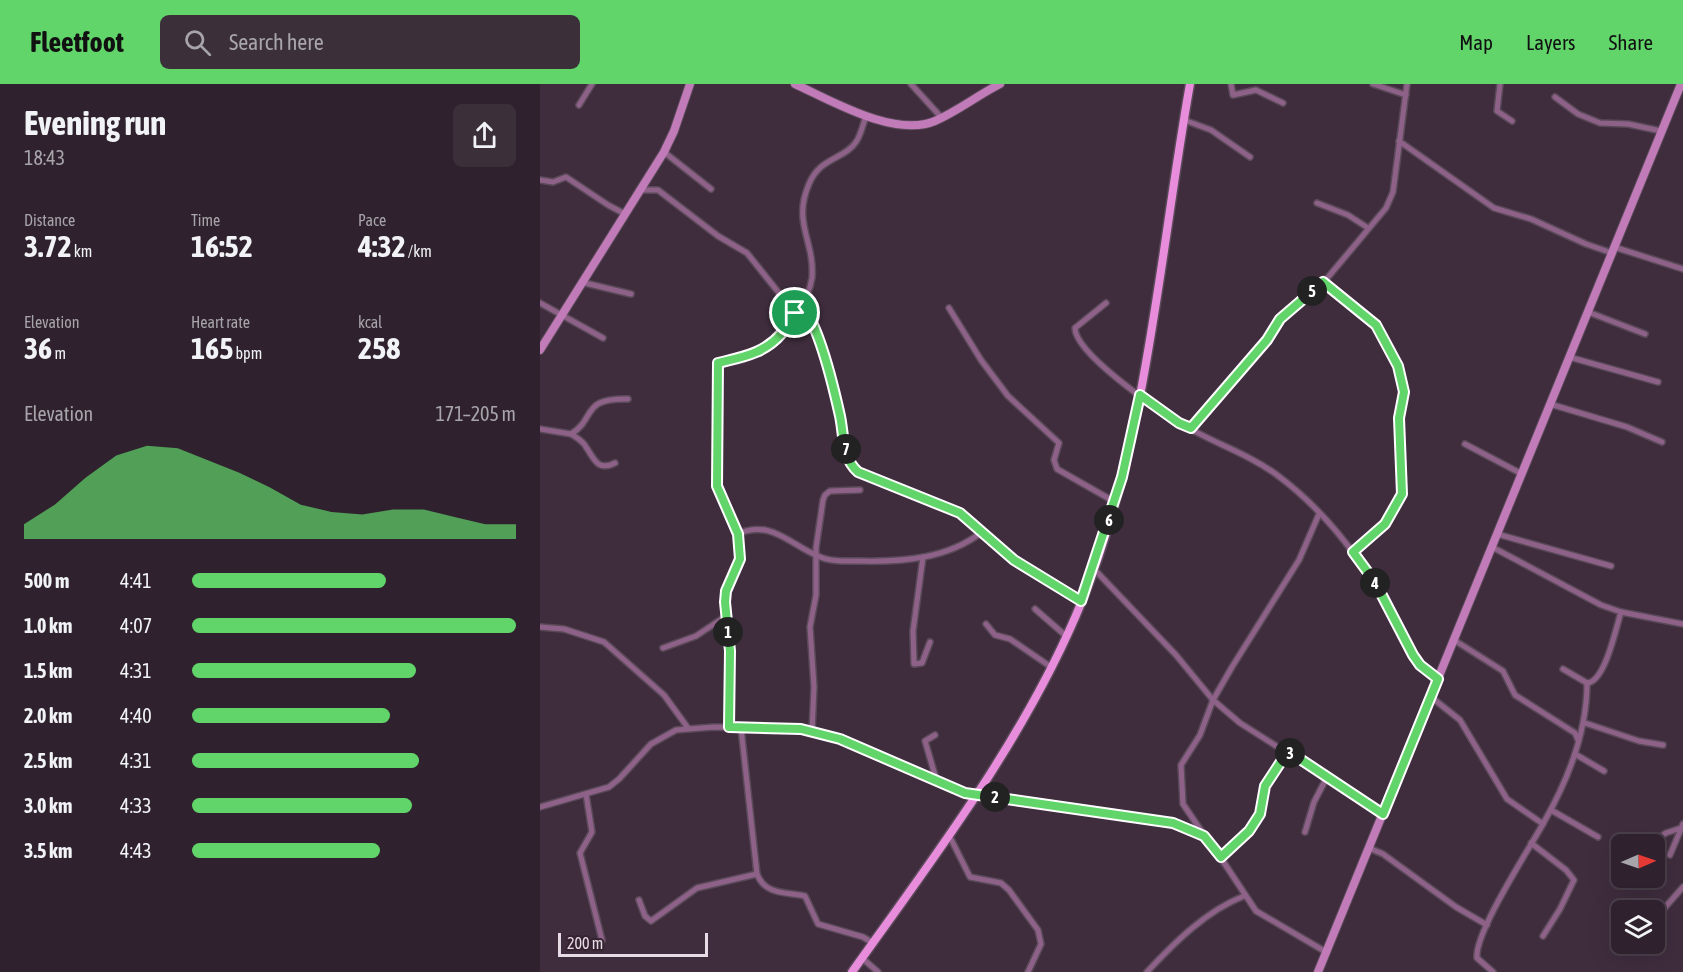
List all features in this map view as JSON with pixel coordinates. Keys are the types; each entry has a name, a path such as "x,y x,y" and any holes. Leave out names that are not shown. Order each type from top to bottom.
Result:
{"main road":[{"path":"540,350 585,283 664,152 690,84"},
{"path":"795,84 866,116 908,125 934,122 1000,84"},
{"path":"852,972 949,835 1017,729 1066,636 1094,568 1129,450 1140,395 1190,84"},
{"path":"1318,972 1681,84"}],"street":[{"path":"579,105 592,84"},
{"path":"911,84 941,117"},
{"path":"1230,84 1235,96 1256,90 1283,103"},
{"path":"1373,84 1406,95"},
{"path":"1191,428 1267,340 1280,319 1323,282 1386,207 1391,197 1407,84"},
{"path":"1500,84 1497,111 1512,121"},
{"path":"1555,97 1578,114 1600,123 1628,124 1661,131"},
{"path":"729,727 730,651 726,591 740,559 738,534 717,486 716,367 718,363 736,361 763,350 783,332 801,305 812,281 811,260 801,223 803,202 809,184 820,167 856,142 866,116"},
{"path":"1184,120 1211,130 1250,157"},
{"path":"1399,141 1494,208 1531,219 1586,244 1683,269"},
{"path":"664,152 711,189"},
{"path":"540,180 553,182 566,177 608,206 625,214"},
{"path":"639,190 658,190 718,236 747,253 795,313"},
{"path":"1317,203 1348,215 1368,228"},
{"path":"1323,282 1376,325 1398,366 1404,392 1399,418 1402,494 1385,524 1353,552"},
{"path":"585,283 631,294"},
{"path":"540,303 564,314 603,338"},
{"path":"1106,303 1078,324 1075,332 1107,370 1179,423 1238,450 1277,475 1319,514 1353,552 1375,582 1420,665 1438,679"},
{"path":"801,305 813,321 840,416 851,466 868,476 960,513 1014,560 1081,601"},
{"path":"949,308 981,360 1008,396 1059,443 1054,460 1056,469 1115,502"},
{"path":"1588,312 1645,334"},
{"path":"1569,357 1659,382"},
{"path":"571,434 595,405 614,399 628,399"},
{"path":"1550,404 1627,427 1662,442"},
{"path":"540,429 571,434 581,440 588,448 591,458 598,465 609,466 615,463"},
{"path":"1465,444 1522,474"},
{"path":"812,732 814,687 810,627 818,556 816,548 825,495 830,491 860,490"},
{"path":"1319,514 1290,576 1254,630 1251,639 1214,700 1200,735 1180,768 1183,804 1221,857 1244,896 1256,911 1326,952"},
{"path":"738,534 748,529 774,532 787,537 818,556 851,561 901,562 959,547 982,532"},
{"path":"1497,534 1611,566"},
{"path":"1492,547 1546,578 1621,612 1683,624"},
{"path":"923,557 913,631 914,664 922,663 930,642"},
{"path":"1094,568 1176,655 1214,700 1240,723 1288,751 1326,779 1383,814"},
{"path":"1035,609 1066,636"},
{"path":"1563,669 1587,683 1596,680 1602,671 1621,612"},
{"path":"663,648 696,636 726,616"},
{"path":"986,624 995,635 1010,639 1051,667"},
{"path":"540,627 564,628 604,642 664,695 688,728"},
{"path":"1454,640 1503,671 1515,695 1575,733 1578,740"},
{"path":"1493,972 1477,955 1487,925 1551,810 1575,754 1585,723 1587,683"},
{"path":"1431,697 1442,703 1460,720 1507,799 1543,824"},
{"path":"1585,723 1639,741 1663,745"},
{"path":"540,807 609,787 651,744 664,735 688,728 729,727 812,732 849,742 954,790 1142,817 1173,823 1204,836"},
{"path":"741,728 757,874 763,886 770,890 809,899 816,920 824,927 855,934 873,943"},
{"path":"935,735 925,741 937,783"},
{"path":"1221,857 1249,831 1260,814 1265,786 1288,751"},
{"path":"1575,754 1604,771"},
{"path":"1305,832 1314,802 1326,779"},
{"path":"586,794 593,824 592,832 580,853 602,940"},
{"path":"1551,810 1598,837"},
{"path":"1665,834 1682,826"},
{"path":"1670,855 1682,826"},
{"path":"949,835 970,877 1001,883 1010,890 1038,930 1041,944 1028,972"},
{"path":"1531,843 1566,870 1574,880 1565,901 1543,936"},
{"path":"1369,848 1383,854 1456,907 1487,925"},
{"path":"639,900 645,916 651,921 697,888 757,874"},
{"path":"1665,907 1683,887"},
{"path":"1147,972 1204,918 1228,902 1244,896"},
{"path":"862,958 878,972"}],"route":[{"path":"1323,282 1369,317 1387,344 1398,366 1402,381 1404,392 1399,418 1403,487 1402,494 1385,524 1353,552 1375,582 1395,616 1413,655 1420,665 1438,679 1383,814 1326,779 1288,751 1273,771 1262,793 1263,810 1249,831 1221,857 1204,836 1173,823 1132,815 965,793 840,739 801,729 729,727 730,651 725,602 726,591 738,568 740,548 738,534 717,486 716,367 718,363 736,361 763,350 783,332 795,313 801,305 813,321 840,416 851,466 858,472 960,513 1014,560 1081,601 1105,536 1122,477 1140,395 1179,423 1191,428 1204,410 1267,340 1280,319 1323,282"}]}
